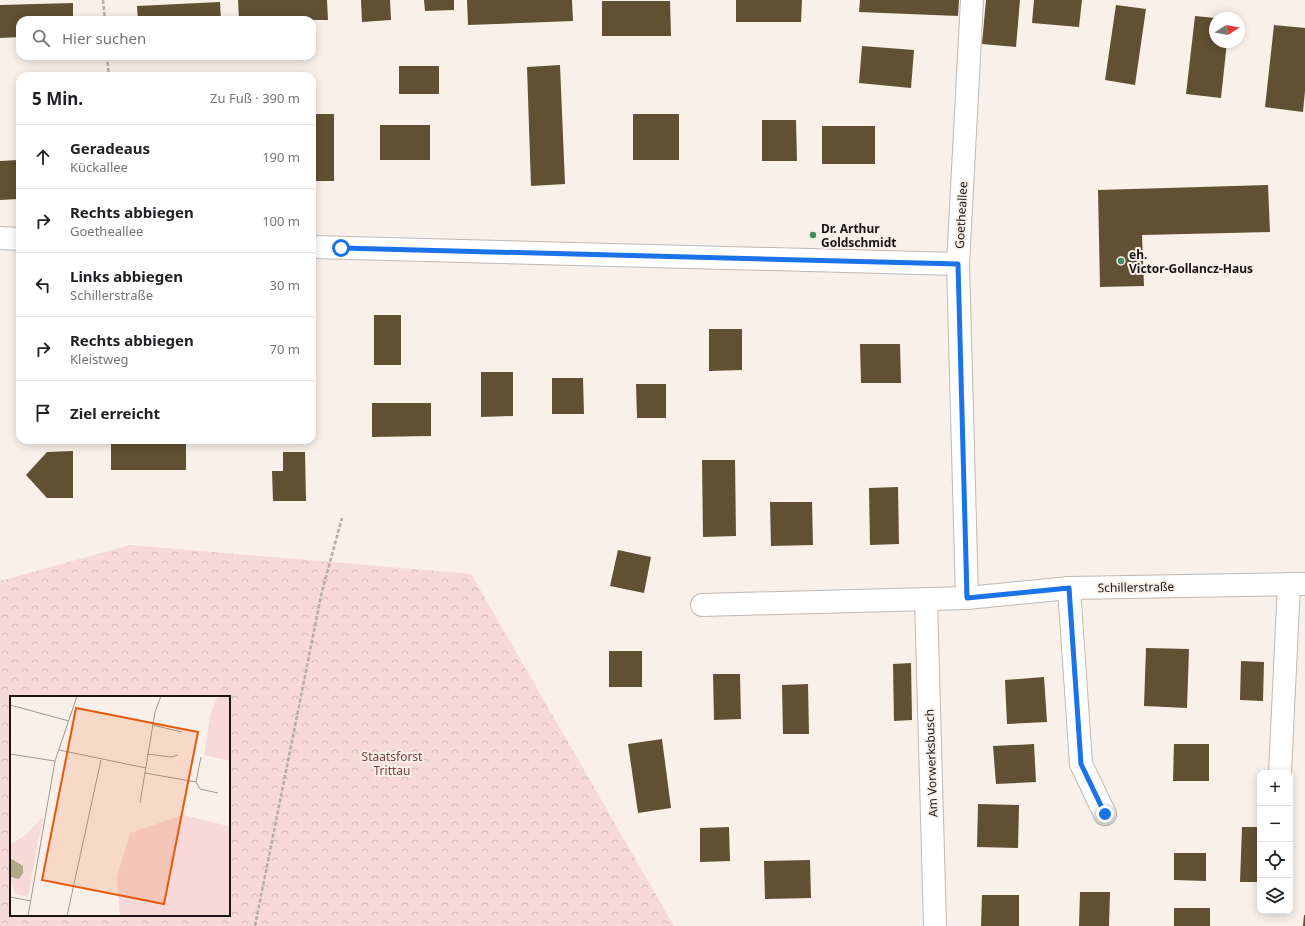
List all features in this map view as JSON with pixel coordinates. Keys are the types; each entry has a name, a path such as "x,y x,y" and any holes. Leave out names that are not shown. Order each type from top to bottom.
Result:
{"street":[{"name":"Goetheallee","path":"967,598 958,264 972,0"},
{"path":"0,238 16,239"},
{"path":"316,247 958,264"},
{"path":"1280,770 1297,584"},
{"name":"Schillerstraße","path":"967,598 1069,588 1297,584"},
{"path":"1069,588 1081,764 1105,814"},
{"path":"702,605 967,598"},
{"name":"Am Vorwerksbusch","path":"926,599 936,926"}],"path":[{"path":"103,0 105,16"},
{"path":"107,60 109,72"},
{"path":"255,926 322,591 342,518"}],"green space":[{"name":"Staatsforst Trittau","path":"130,545 471,574 674,926 0,926 0,581"}],"building":[{"path":"238,0 327,0 328,20 316,20 316,16 239,16"},
{"path":"361,0 390,0 391,20 362,22"},
{"path":"424,0 454,0 454,10 425,11"},
{"path":"467,0 572,0 573,21 468,25"},
{"path":"736,0 802,0 801,22 736,22"},
{"path":"860,0 959,0 958,16 859,12"},
{"path":"986,0 1020,0 1016,47 982,44"},
{"path":"1034,0 1082,0 1079,27 1032,23"},
{"path":"602,1 670,1 671,36 602,36"},
{"path":"220,2 221,16 138,16 137,6"},
{"path":"73,3 73,16 16,16 16,37 0,38 0,5"},
{"path":"1116,5 1146,9 1135,85 1105,80"},
{"path":"1195,16 1209,17 1209,48 1226,48 1221,98 1186,94"},
{"path":"1274,25 1305,28 1305,91 1303,112 1265,107"},
{"path":"862,46 914,50 911,88 859,83"},
{"path":"560,65 565,184 531,186 527,67"},
{"path":"399,66 439,66 439,94 399,94"},
{"path":"316,114 334,114 334,181 316,181"},
{"path":"633,114 679,114 679,160 633,160"},
{"path":"762,120 796,120 797,161 762,161"},
{"path":"380,125 430,125 430,160 380,160"},
{"path":"822,126 875,126 875,164 822,164"},
{"path":"16,160 16,199 0,200 0,161"},
{"name":"eh. Victor-Gollancz-Haus","path":"1268,185 1270,232 1142,235 1144,286 1100,287 1098,190"},
{"path":"374,315 401,315 401,365 374,365"},
{"path":"709,329 742,329 742,370 709,371"},
{"path":"860,344 900,344 901,383 861,383"},
{"path":"481,372 513,372 513,416 481,417"},
{"path":"552,378 583,378 584,414 552,414"},
{"path":"636,384 666,384 666,418 637,418"},
{"path":"372,403 431,403 431,436 372,437"},
{"path":"111,444 186,444 186,470 111,470"},
{"path":"73,451 73,498 47,498 26,475 47,452"},
{"path":"283,452 305,452 306,501 273,501 272,471 283,471"},
{"path":"702,460 735,460 736,536 703,537"},
{"path":"898,487 899,544 870,545 869,488"},
{"path":"770,502 812,502 813,545 771,546"},
{"path":"618,550 651,557 644,593 610,586"},
{"path":"1146,648 1189,649 1187,708 1144,706"},
{"path":"609,651 642,651 642,687 609,687"},
{"path":"1241,661 1264,662 1263,701 1240,700"},
{"path":"911,663 912,720 894,721 893,664"},
{"path":"713,674 740,674 741,719 714,720"},
{"path":"1044,677 1047,722 1007,724 1005,680"},
{"path":"808,684 809,734 783,734 782,685"},
{"path":"662,739 671,808 638,813 628,744"},
{"path":"1034,744 1036,782 996,784 993,746"},
{"path":"1174,744 1209,744 1209,781 1173,781"},
{"path":"978,804 1019,805 1018,848 977,847"},
{"path":"729,827 730,861 700,862 700,828"},
{"path":"1242,827 1257,827 1257,882 1240,882"},
{"path":"1174,853 1206,853 1206,881 1174,880"},
{"path":"810,860 811,898 765,899 764,861"},
{"path":"1080,892 1110,892 1109,926 1079,926"},
{"path":"982,895 1019,895 1019,926 981,926"},
{"path":"1174,908 1210,908 1210,926 1174,926"},
{"path":"1304,915 1305,926 1303,926"}],"place":[{"name":"Dr. Arthur Goldschmidt","path":"813,235"},
{"name":"eh. Victor-Gollancz-Haus","path":"1121,261"}],"route":[{"path":"341,248 958,264 967,598 1069,588 1081,764 1105,814"}]}
